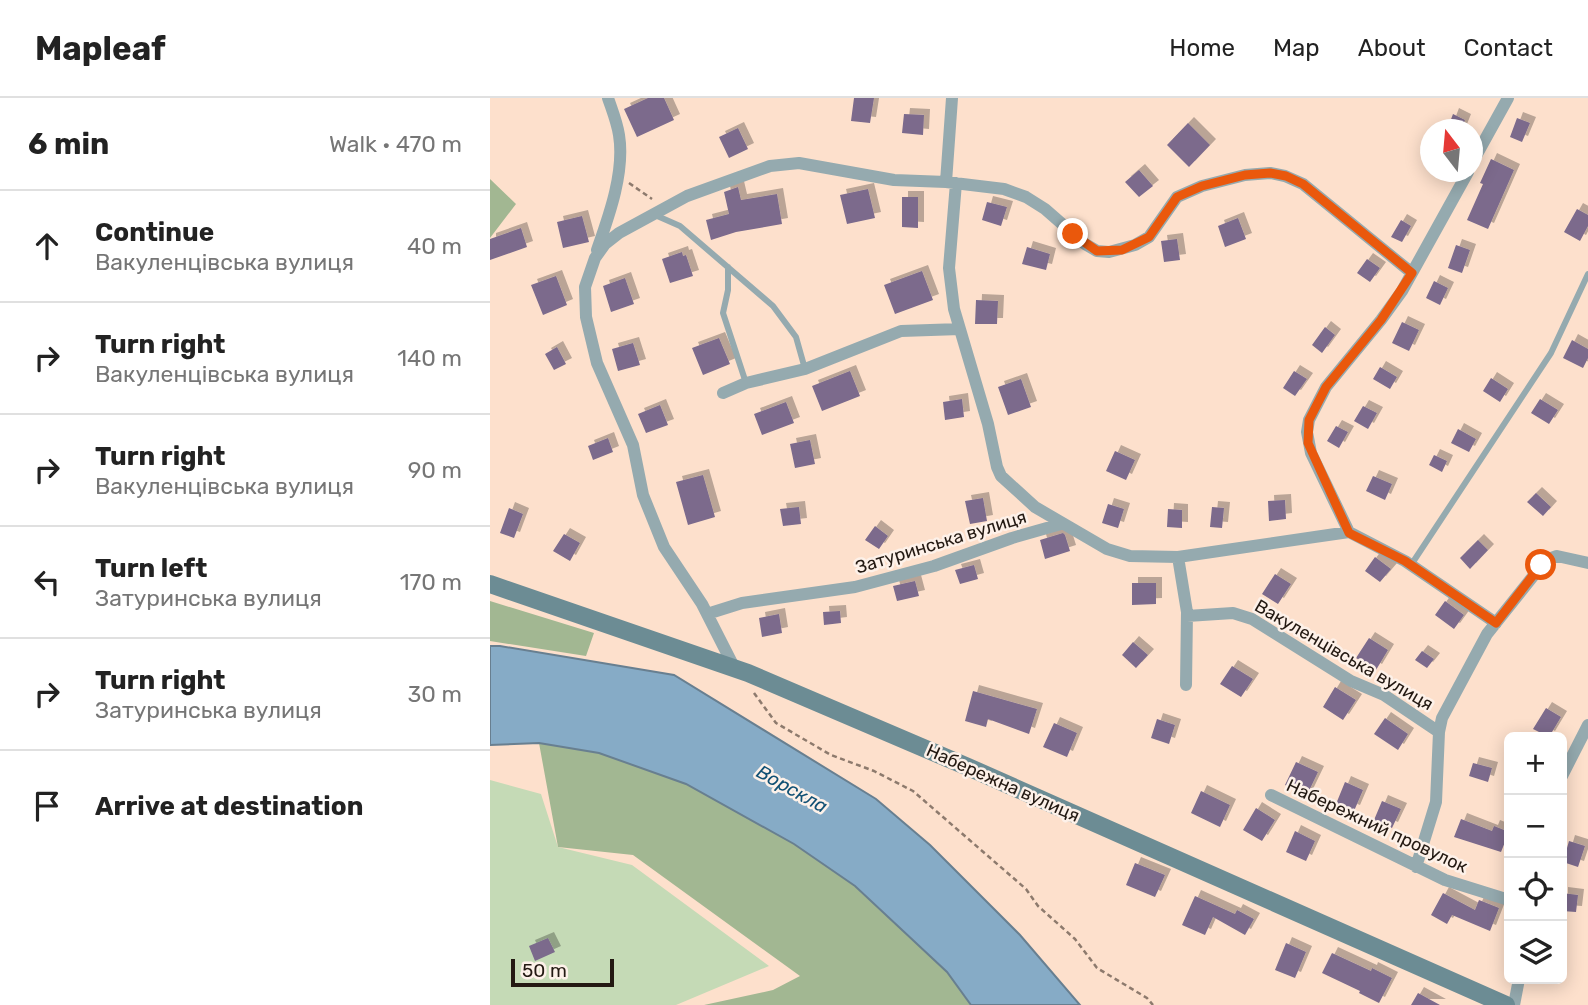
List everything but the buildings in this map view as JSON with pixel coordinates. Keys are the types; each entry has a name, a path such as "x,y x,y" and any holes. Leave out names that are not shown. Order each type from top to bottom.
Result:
{"street":[{"path":"608,98 617,122 621,154 616,181 585,287 586,317 597,363 634,445 643,495 664,547 741,670"},
{"path":"952,98 949,268 954,309 1001,476 1035,507 1061,524 1107,549 1130,556 1178,557 1349,533 1411,565 1496,623"},
{"path":"1483,143 1508,98"},
{"path":"595,258 605,244 619,233 687,196 759,170 799,163 894,180 951,183 1003,190 1026,197 1045,209 1085,244 1097,251 1108,252 1135,245 1149,237 1177,197 1187,191 1245,175 1270,173 1286,176 1303,184 1412,273"},
{"path":"1349,533 1311,453 1307,432 1309,420 1326,387 1381,320 1412,273 1462,182"},
{"path":"723,393 746,383 805,369 901,331 960,329"},
{"name":"Затуринська вулиця","path":"707,614 742,603 855,587 934,566 1061,524"},
{"name":"Вакуленцівська вулиця","path":"1416,867 1436,802 1439,733 1442,718 1452,697 1496,623 1546,560 1557,555 1588,563"},
{"path":"1178,557 1187,616 1186,685"},
{"name":"Набережна вулиця","path":"490,584 741,670 968,767 1506,1005"},
{"name":"Вакуленцівська вулиця","path":"1187,616 1233,613 1252,619 1351,681 1384,695 1439,733"},
{"path":"1567,766 1588,724"},
{"name":"Набережний провулок","path":"1271,795 1445,880 1504,899"},
{"path":"1514,1005 1518,984"}],"lane":[{"path":"655,215 680,226 772,306 796,337 805,369"},
{"path":"728,267 728,290 723,313 746,383"},
{"path":"1411,565 1551,353 1588,274"}],"path":[{"path":"621,154 622,175 629,183 655,201 676,202"},
{"path":"741,670 776,723 831,755 874,771 914,791 1026,889 1038,906 1075,939 1097,968 1147,998 1153,1005"}],"green space":[{"path":"490,179 516,204 490,238"},
{"path":"490,601 594,633 586,656 490,641"},
{"path":"539,743 599,753 686,784 794,844 855,886 947,972 971,1005 704,1005 773,990 800,976 633,855 558,847"},
{"path":"490,780 541,794 558,847 632,865 769,966 676,1005 490,1005"}],"water":[{"name":"Ворскла","path":"490,646 674,675 876,799 930,845 1020,935 1080,1005 971,1005 947,972 855,886 794,844 686,784 599,753 539,743 490,745"}],"route":[{"path":"1073,234 1097,251 1122,250 1149,237 1177,197 1187,191 1245,175 1270,173 1286,176 1303,184 1412,273 1381,320 1326,387 1309,420 1307,432 1311,453 1349,533 1405,561 1496,623 1541,565"}]}
